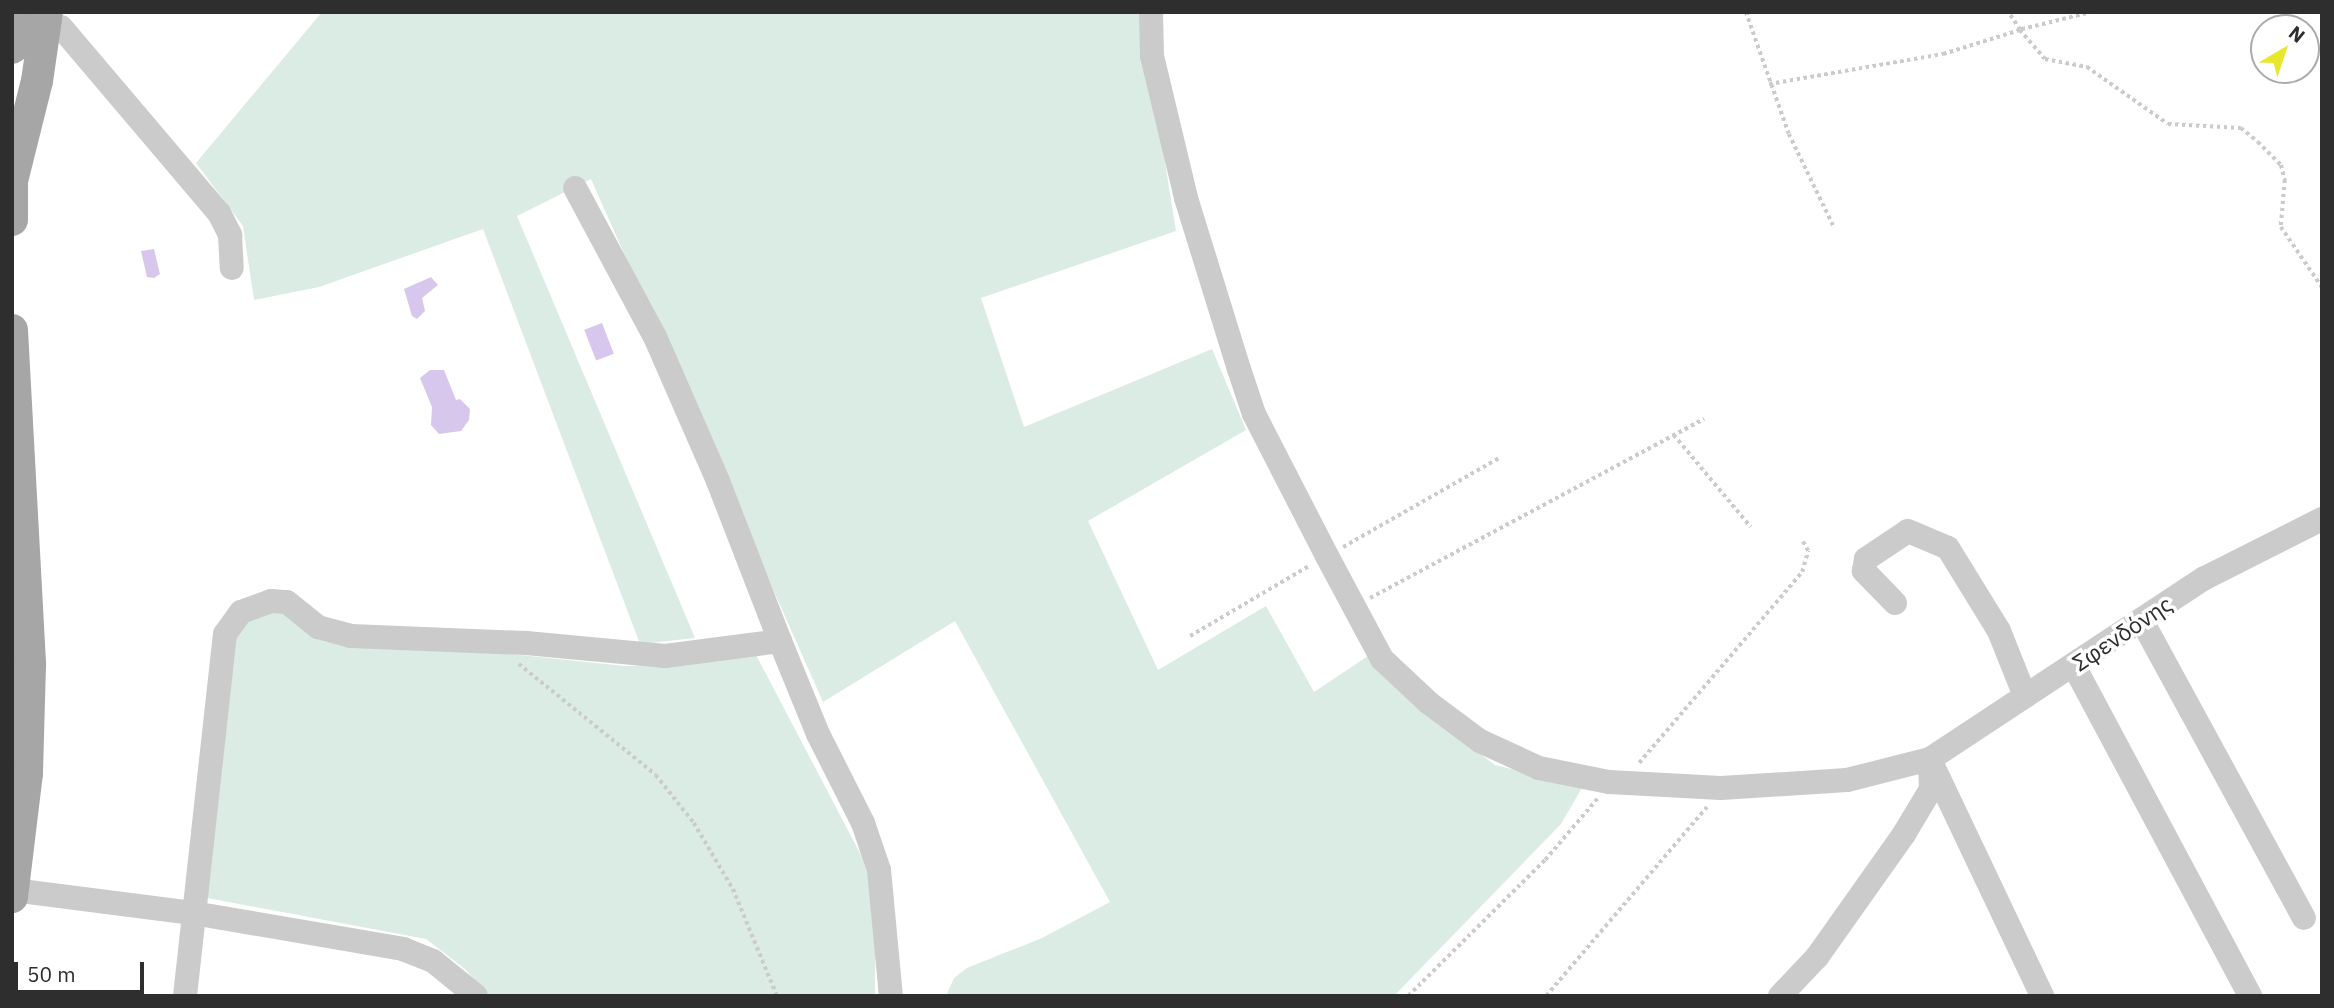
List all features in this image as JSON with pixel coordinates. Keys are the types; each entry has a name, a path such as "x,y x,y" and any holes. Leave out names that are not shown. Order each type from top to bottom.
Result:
{"main road":[{"path":"12,48 17,12"},
{"path":"13,177 37,80 58,17"},
{"path":"12,160 12,220"},
{"path":"12,330 30,665 27,773 13,894"}],"street":[{"path":"1151,12 1152,56 1186,198 1255,414 1382,659 1429,703 1480,741 1539,768 1615,783 1721,788 1847,780 1930,760"},
{"path":"58,17 219,213 230,235 232,268"},
{"path":"575,188 654,337 718,481 818,734 863,823 878,870 891,996"},
{"name":"Σφενδόνης","path":"1930,760 2205,578 2322,519"},
{"path":"1895,603 1864,571 1866,559 1908,531 1948,548 1999,631 2025,696"},
{"path":"185,996 225,634 241,612 271,601 287,602 318,627 334,633 665,656 780,641"},
{"path":"2142,621 2304,918"},
{"path":"2074,666 2249,996"},
{"path":"1780,996 1818,957 1904,834 1931,789 1930,760"},
{"path":"1930,760 2042,996"},
{"path":"13,894 193,914 403,949 433,961 476,996"}],"path":[{"path":"1746,12 1769,84 1810,182 1834,227"},
{"path":"2008,12 2045,59 2087,67 2168,124 2191,129 2241,128 2258,142 2281,166 2285,180 2281,227 2322,287"},
{"path":"1769,84 1943,54 2020,30 2093,12"},
{"path":"1353,607 1704,419"},
{"path":"1674,434 1751,527"},
{"path":"1408,996 1587,816 1802,572 1808,551 1801,539"},
{"path":"493,643 656,775 694,823 733,890 777,996"},
{"path":"1546,996 1646,882 1721,788"}],"shaded area":[{"path":"322,12 1141,12 1176,231 981,298 1024,427 1212,349 1246,430 1088,521 1158,670 1266,606 1314,692 1368,656 1432,718 1495,765 1583,786 1561,824 1394,996 946,996 954,978 967,968 1042,938 1110,902 955,621 823,702 591,179 517,216 695,638 640,644 483,229 319,287 254,300 243,226 196,163"},
{"path":"154,249 160,274 154,278 147,277 141,251"},
{"path":"431,277 438,285 422,298 425,311 417,319 412,316 404,289"},
{"path":"602,323 614,354 596,361 584,330"},
{"path":"430,370 444,370 456,400 460,399 470,409 469,420 461,431 439,434 431,425 432,407 420,378"},
{"path":"269,605 322,634 625,666 678,665 755,653 862,857 875,898 875,996 489,996 465,969 426,939 207,898 232,629"}]}
